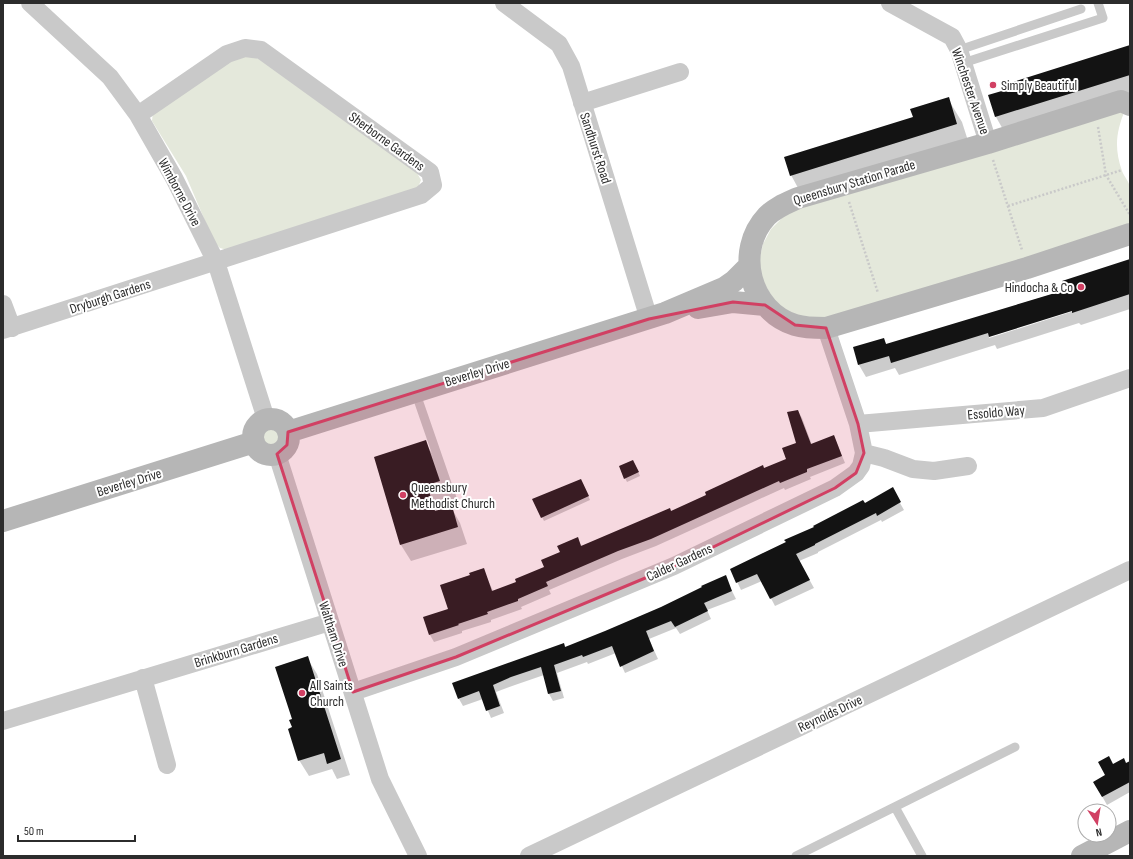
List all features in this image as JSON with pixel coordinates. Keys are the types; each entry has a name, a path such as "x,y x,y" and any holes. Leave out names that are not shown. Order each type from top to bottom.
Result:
{"street":[{"name":"Wimborne Drive","path":"30,3 110,77 138,115 174,178 216,262 266,419"},
{"name":"Sandhurst Road","path":"504,3 559,44 571,66 582,103 657,316"},
{"name":"Winchester Avenue","path":"890,3 952,38 961,56 988,143"},
{"name":"Sherborne Gardens","path":"138,115 227,54 245,48 260,50 430,172 433,185 421,196 216,262"},
{"path":"582,103 680,72"},
{"name":"Queensbury Station Parade","path":"1130,105 1121,101 988,143 792,200 781,205 767,216 756,231 750,248 749,266 759,298 781,319 795,325 810,328 826,328 1027,268 1130,234"},
{"name":"Dryburgh Gardens","path":"7,329 216,262"},
{"name":"Beverley Drive","path":"288,432 657,316 724,288 749,266"},
{"name":"Beverley Drive","path":"657,316 733,302 765,305"},
{"path":"3,304 7,329"},
{"path":"826,328 858,424 864,454 884,458 913,469 934,472 968,466"},
{"name":"Essoldo Way","path":"858,424 1043,408 1130,378"},
{"path":"266,419 280,421 285,425 288,432 289,438 287,445 283,451 277,454 270,455 263,453 254,442 256,429 260,423 266,419"},
{"name":"Beverley Drive","path":"3,521 254,442"},
{"name":"Waltham Drive","path":"277,454 380,780 418,856"},
{"name":"Calder Gardens","path":"353,692 456,657 674,566 835,488 856,473 861,466 864,454"},
{"name":"Reynolds Drive","path":"529,856 1130,570"},
{"name":"Brinkburn Gardens","path":"3,721 330,622"},
{"path":"143,678 167,766"},
{"path":"1082,856 1130,831"}],"lane":[{"path":"961,56 1103,18 1098,3"},
{"path":"961,56 1082,9"},
{"path":"416,391 452,498"},
{"path":"796,856 1015,747"},
{"path":"895,807 922,856"}],"path":[{"path":"1095,109 1106,175 1130,215"},
{"path":"988,143 1027,268"},
{"path":"1008,206 1122,170"},
{"path":"844,185 884,310"}],"highlighted area":[{"path":"733,302 765,305 795,325 826,328 858,424 864,453 856,473 835,488 674,566 456,657 353,692 277,454 287,445 288,432 649,319"}],"shaded area":[{"path":"242,54 268,63 416,171 421,180 417,190 231,251 220,248 214,242 186,176 152,121 153,111"},
{"path":"1125,110 1118,133 1117,147 1119,163 1130,187 1130,228 811,322 779,308 761,278 759,261 763,244 771,229 784,216 799,208"},
{"path":"272,429 279,432 282,439 279,446 272,449 265,446 262,439 265,432"}],"building":[{"path":"1130,45 1130,75 995,117 988,95 1012,88 1010,83"},
{"path":"949,97 957,124 790,176 784,157 913,117 910,109"},
{"path":"1130,259 1130,294 1072,313 1072,311 989,337 988,333 891,363 889,356 858,365 853,347 884,338 886,344 1065,290 1062,281"},
{"path":"798,410 811,444 834,435 842,456 807,469 807,472 780,483 779,481 651,539 618,551 546,582 548,586 518,599 518,601 487,612 488,614 429,635 423,617 448,609 440,585 470,575 469,573 484,568 492,591 516,582 515,579 544,567 541,560 560,552 557,546 578,537 581,546 670,508 671,511 706,495 705,492 763,465 764,468 786,459 782,448 796,443 787,412"},
{"name":"Queensbury Methodist Church","path":"426,440 440,481 427,485 435,511 452,506 458,527 400,545 374,457"},
{"path":"633,460 639,472 624,479 619,466"},
{"path":"581,479 589,496 541,518 532,499"},
{"path":"893,487 901,502 877,516 876,513 796,554 810,580 770,599 757,574 736,583 730,569 786,542 784,540 814,527 813,526 863,500 865,503"},
{"path":"726,575 732,591 704,603 708,611 675,627 671,621 646,631 654,651 620,667 612,646 583,657 582,655 554,665 561,691 548,694 541,667 493,685 500,706 486,711 479,691 458,699 452,683 564,643 565,647 661,607"},
{"name":"All Saints Church","path":"308,656 341,759 327,764 324,753 298,761 288,729 292,727 289,720 292,719 275,667"},
{"path":"1109,756 1113,764 1124,758 1126,763 1130,761 1130,782 1102,797 1093,782 1105,775 1098,762"}],"place":[{"name":"Simply Beautiful","path":"993,85"},
{"name":"Hindocha & Co","path":"1081,287"},
{"name":"Queensbury Methodist Church","path":"403,495"},
{"name":"All Saints Church","path":"302,693"}]}
